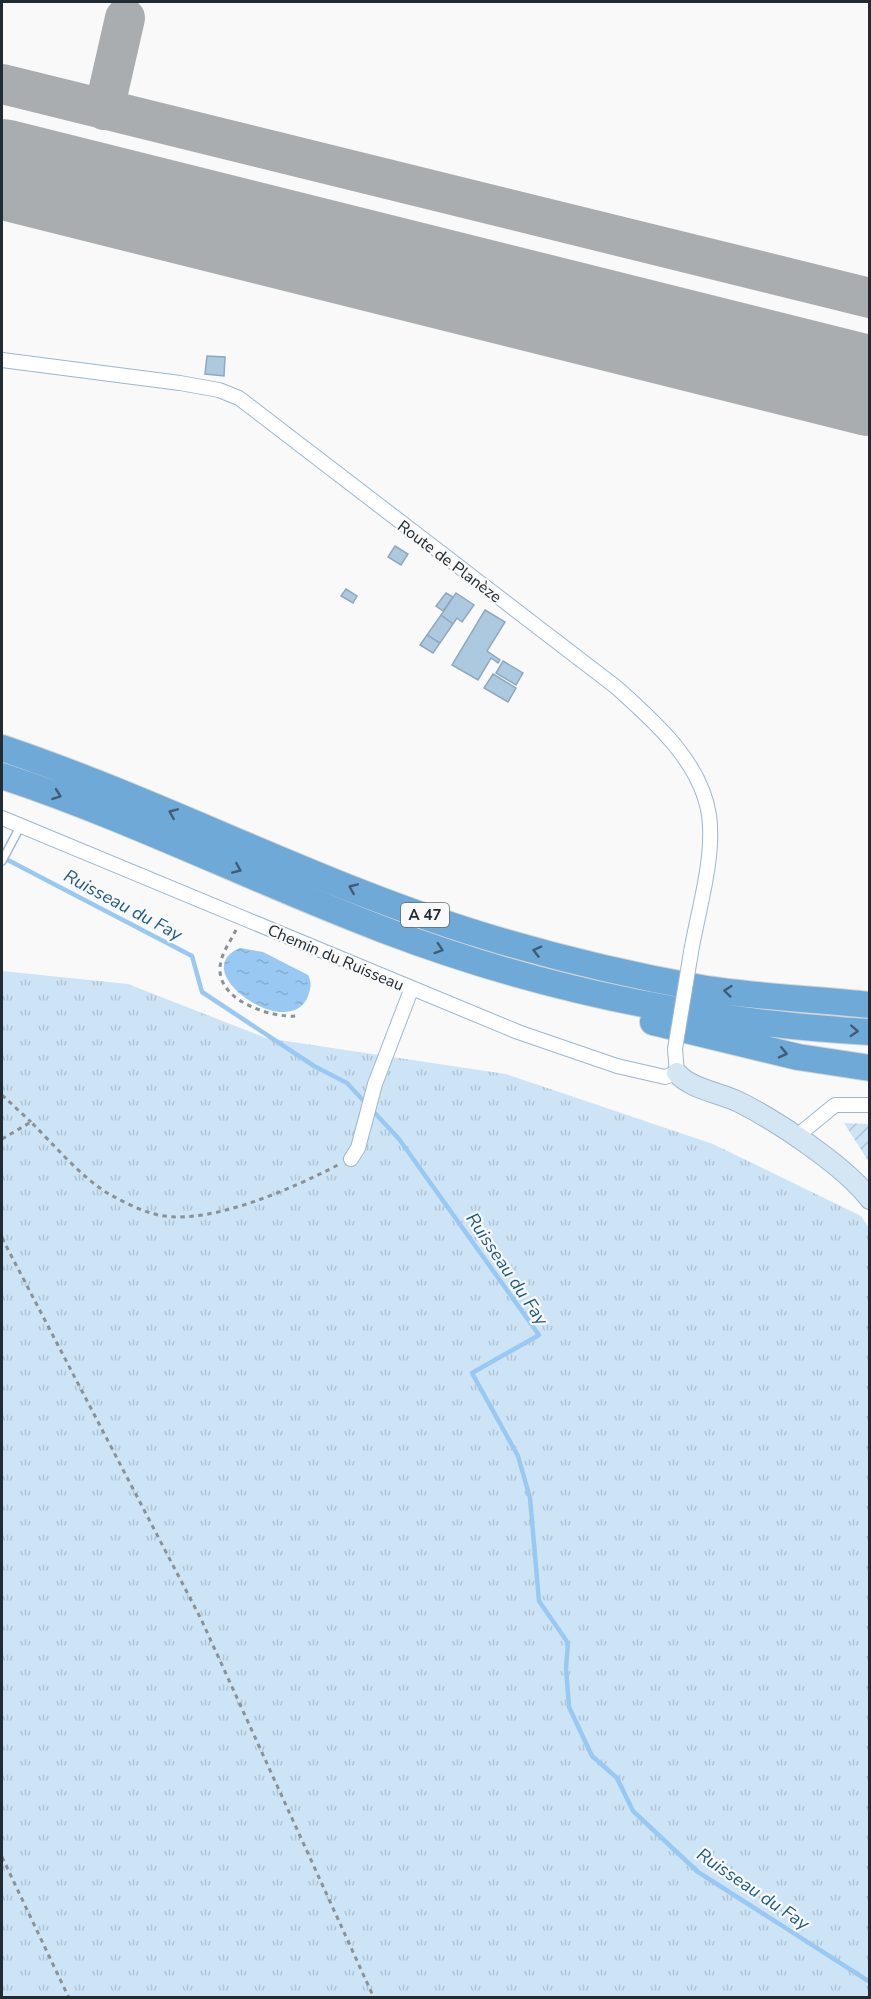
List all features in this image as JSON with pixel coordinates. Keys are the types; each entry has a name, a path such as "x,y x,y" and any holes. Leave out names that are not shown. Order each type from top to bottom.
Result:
{"highway":[{"name":"A 47","path":"2,748 74,772 382,900 499,941 600,968 703,988 870,1005"},
{"name":"A 47","path":"2,776 135,826 383,930 505,970 588,992 662,1008 747,1021 870,1032"},
{"path":"758,994 797,988 870,990"},
{"path":"588,992 622,1014 798,1057 870,1068"}],"street":[{"name":"Route de Planèze","path":"2,360 180,382 219,390 239,398 616,687 650,718 698,778 709,816 708,852 675,1049 677,1073"},
{"name":"Chemin du Ruisseau","path":"2,818 411,990 518,1032 656,1076 669,1077 677,1073"},
{"path":"351,1159 358,1148 368,1107 411,990"},
{"path":"677,1073 691,1083 738,1102 797,1136 870,1199"},
{"path":"797,1136 834,1105 870,1105"}],"lane":[{"path":"2,861 21,825"}],"path":[{"path":"242,917 220,961 221,979 224,986 259,1009 285,1017 297,1016"},
{"path":"2,1095 108,1193 152,1214 195,1216 247,1205 299,1185 351,1159"},
{"path":"2,1139 31,1122"},
{"path":"2,1238 201,1619 374,1998"},
{"path":"2,1857 69,1998"}],"green space":[{"path":"2,971 128,984 266,1038 506,1074 713,1144 861,1216 870,1229 869,1997 2,1998"},
{"path":"844,1123 869,1124 869,1162"}],"water":[{"path":"240,948 263,952 308,975 311,983 309,993 298,1009 282,1012 264,1008 246,999 232,986 224,972 226,959"}],"building":[{"path":"207,356 225,357 224,376 205,374"},
{"path":"395,546 408,554 401,565 388,557"},
{"path":"346,589 357,596 353,603 341,596"},
{"path":"446,593 453,597 443,611 436,606"},
{"path":"456,593 474,605 462,622 457,618 453,624 441,615"},
{"path":"485,610 505,622 487,651 500,660 498,663 491,658 478,680 452,665"},
{"path":"441,615 453,624 440,643 427,635"},
{"path":"427,635 440,643 433,653 420,645"},
{"path":"503,661 523,673 516,685 496,673"},
{"path":"493,674 516,688 508,702 484,688"}],"waterway":[{"name":"Ruisseau du Fay","path":"2,857 192,956 202,992 314,1066 347,1083 399,1139 539,1335 472,1373 518,1456 530,1498 539,1601 568,1643 566,1668 569,1707 592,1756 617,1778 633,1811 698,1872 870,1982"}],"taxiway":[{"path":"104,110 125,18"},
{"path":"2,84 870,298"}],"runway":[{"path":"2,169 870,386"}]}
